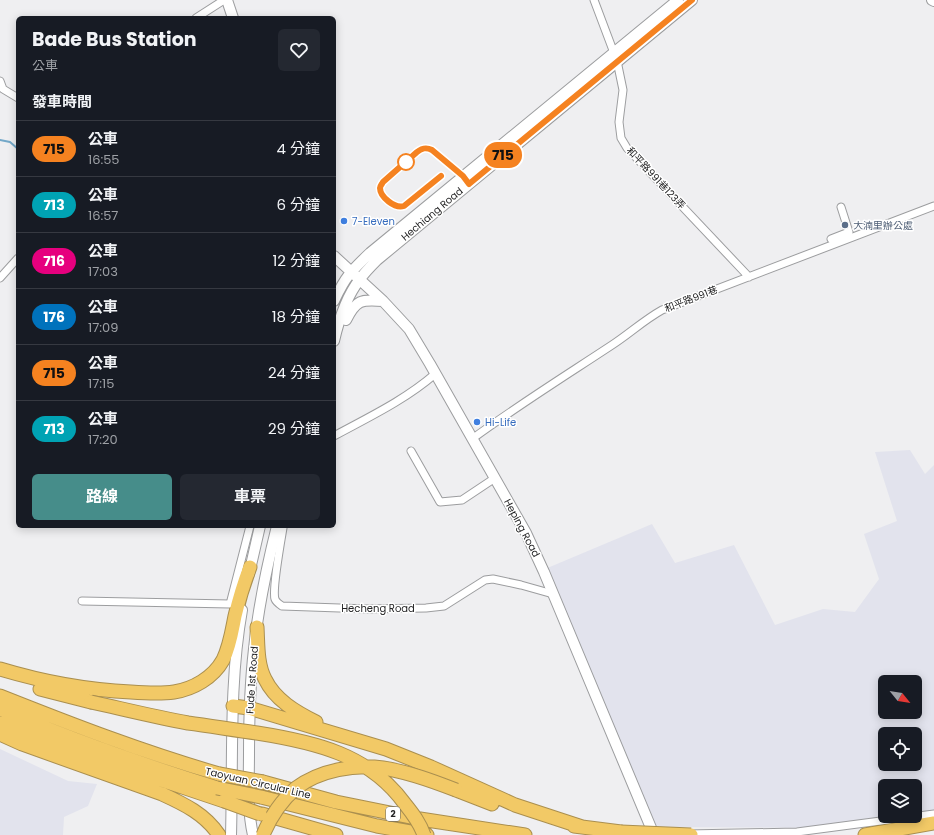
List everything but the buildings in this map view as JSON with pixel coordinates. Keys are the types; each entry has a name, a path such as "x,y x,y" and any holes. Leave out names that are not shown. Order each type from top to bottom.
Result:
{"highway":[{"path":"0,669 51,683 102,691 152,693 174,692 204,682 222,662 229,647 241,591 250,567"},
{"path":"257,627 259,659 264,678 273,692 284,702 306,716 352,738"},
{"path":"0,675 26,686 169,720 296,740 334,751 351,759 384,779 399,795 425,835"},
{"name":"Taoyuan Circular Line","path":"0,696 73,726 157,756 218,774 263,782 336,802 412,818 525,835"},
{"path":"233,706 249,708 386,749 431,767 516,805 582,828"},
{"name":"Taoyuan Circular Line","path":"0,709 72,738 164,771 218,788 261,797 377,826 425,835"},
{"path":"0,723 260,814 336,835"},
{"path":"0,734 128,783 162,794 183,804 208,821 219,835"},
{"path":"263,835 269,822 296,788 322,774 358,767 383,768 431,780 534,820 582,828 621,832 691,835"},
{"path":"865,835 934,823"}],"street":[{"path":"199,16 224,0"},
{"path":"227,0 232,16"},
{"name":"和平路991巷123弄","path":"594,0 615,57 623,90 619,122 621,138 627,148 749,277"},
{"name":"Hechiang Road","path":"360,279 376,260 615,57 678,0"},
{"name":"Hechiang Road","path":"350,271 370,253 615,57 692,0"},
{"path":"0,81 3,89 16,97"},
{"name":"和平路991巷","path":"472,439 576,368 612,346 647,319 662,310 934,206"},
{"path":"831,239 849,232 841,207"},
{"name":"Heping Road","path":"336,258 383,301 409,329 526,533 553,594 653,835"},
{"path":"0,278 16,260"},
{"path":"336,297 350,271"},
{"path":"336,333 339,320 350,294 360,279"},
{"path":"336,345 345,321 356,303 367,299 383,301"},
{"path":"336,435 398,401 422,386 435,374"},
{"path":"411,451 440,502 462,500 495,478"},
{"path":"82,601 230,604 249,528"},
{"name":"Fude 1st Road","path":"231,835 233,706 241,616 250,567 260,528"},
{"name":"Fude 1st Road","path":"252,835 250,823 249,708 257,627 264,586 279,528"},
{"name":"Hecheng Road","path":"280,528 274,598 282,606 368,609 426,608 444,606 484,580 493,579 553,594"},
{"path":"653,835 797,832 934,814"}],"shaded area":[{"path":"910,450 925,474 934,465 934,810 922,813 922,779 878,779 878,820 834,828 654,827 545,569 652,524 675,563 734,545 775,625 823,609 855,612 879,579 864,534 897,521 875,452"},
{"path":"0,749 68,781 97,784 88,806 64,817 63,835 0,835"}],"waterway":[{"path":"0,140 10,142 16,147"}],"bus line":[{"name":"715","path":"441,176 401,207 392,205 380,189 383,182 419,150 423,149 432,150 463,176 469,184 692,0"}],"place":[{"name":"7-Eleven","path":"344,221"},
{"name":"大湳里辦公處","path":"845,225"},
{"name":"Hi-Life","path":"477,422"}]}
